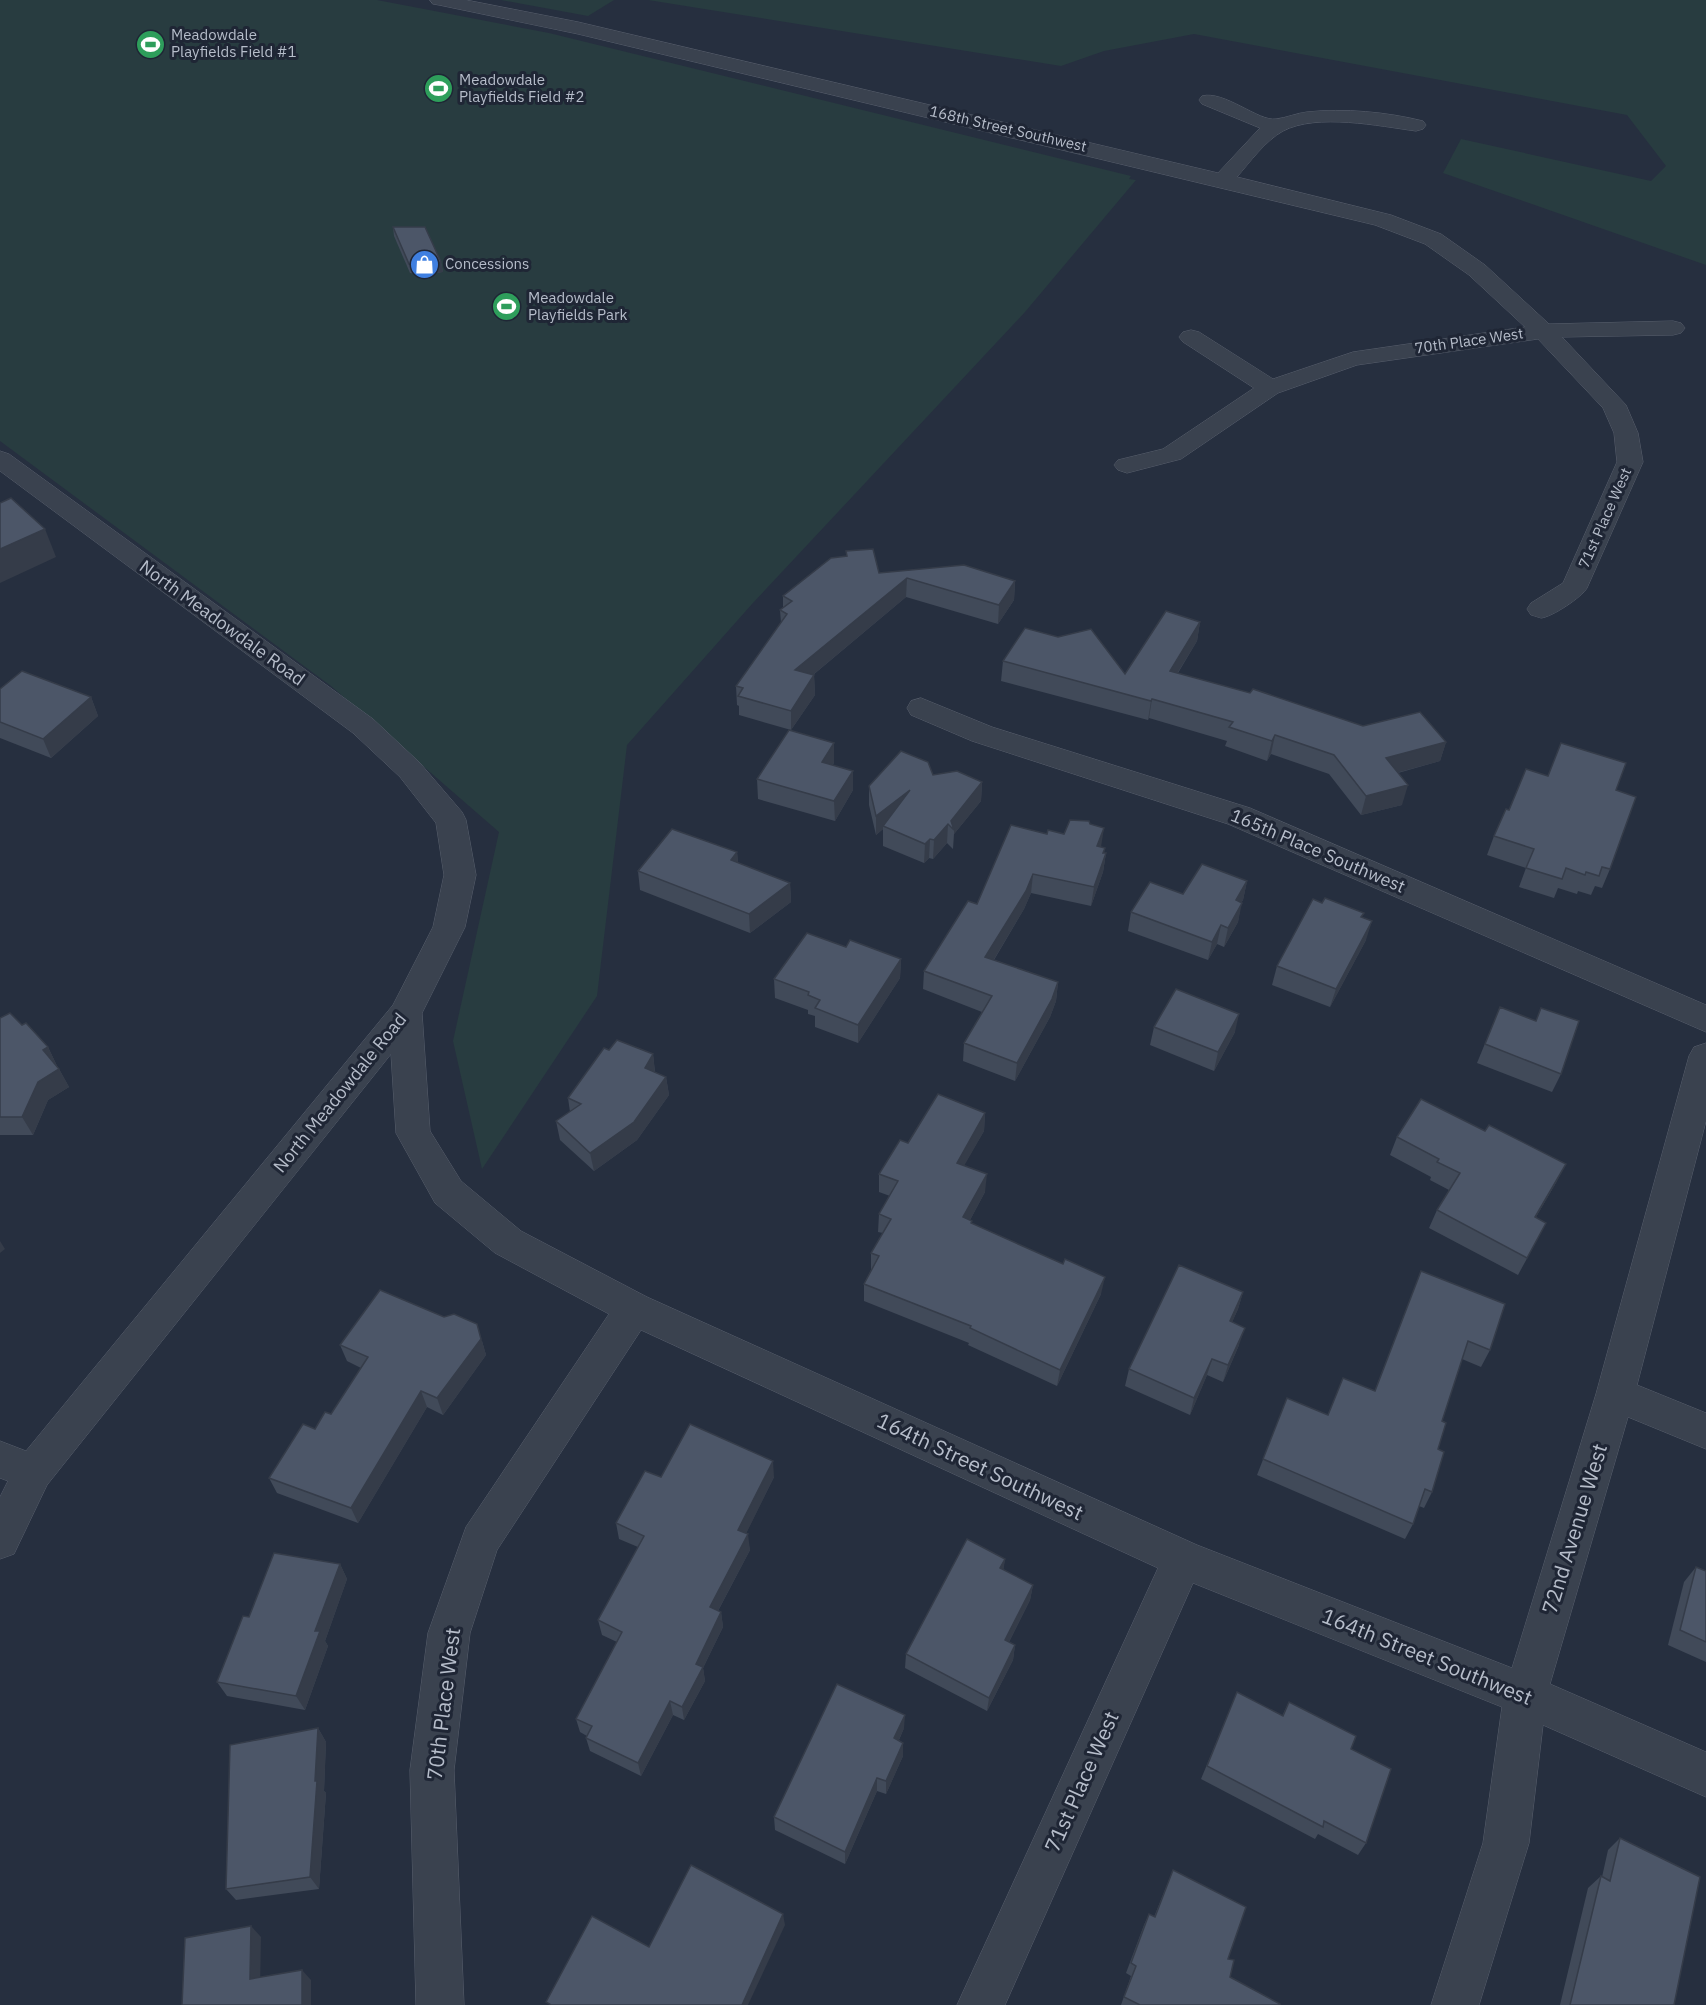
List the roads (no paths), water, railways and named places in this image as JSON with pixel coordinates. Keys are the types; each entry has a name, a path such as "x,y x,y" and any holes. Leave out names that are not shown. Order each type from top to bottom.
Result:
{"street":[{"name":"168th Street Southwest","path":"439,0 579,28 1383,220 1433,238 1477,270 1543,331"},
{"path":"1209,100 1274,127"},
{"path":"1223,180 1274,127 1290,122 1333,117 1416,125"},
{"name":"70th Place West","path":"1127,465 1172,454 1270,388 1353,359 1543,331 1673,328"},
{"name":"71st Place West","path":"1540,609 1574,588 1630,462 1626,433 1614,405 1543,331"},
{"path":"1191,337 1270,388"},
{"name":"North Meadowdale Road","path":"0,459 363,726 410,770 451,820 460,875 449,927 405,1013 17,1466 0,1540"},
{"name":"165th Place Southwest","path":"921,708 982,734 1239,816 1706,1019"},
{"name":"164th Street Southwest","path":"405,1013 413,1133 448,1192 508,1242 634,1309 1183,1559 1525,1695 1706,1775"},
{"name":"72nd Avenue West","path":"1455,2005 1506,1843 1525,1695 1615,1394 1706,1056"},
{"name":"70th Place West","path":"440,2005 432,1770 449,1633 480,1541 634,1309"},
{"path":"1615,1394 1706,1431"},
{"name":"71st Place West","path":"981,2005 1183,1559"}],"place":[{"name":"Meadowdale Playfields Field #1","path":"150,44"},
{"name":"Meadowdale Playfields Field #2","path":"438,89"},
{"name":"Concessions","path":"424,264"},
{"name":"Meadowdale Playfields Park","path":"507,307"}]}
